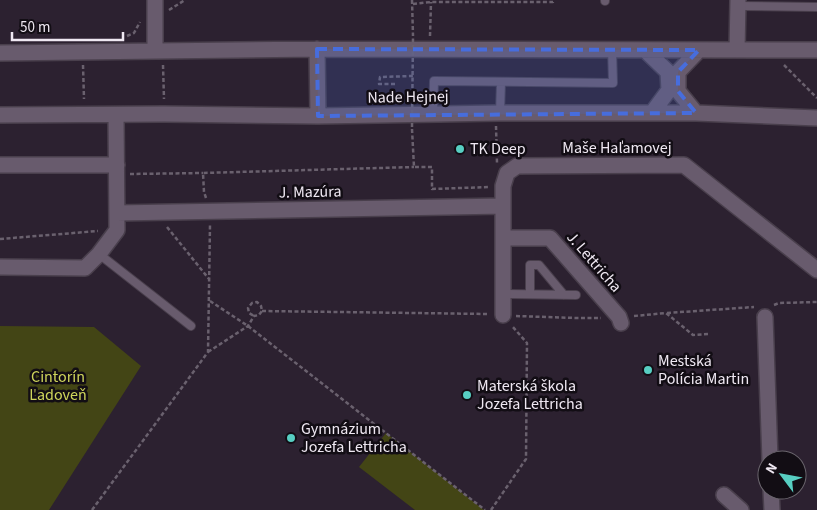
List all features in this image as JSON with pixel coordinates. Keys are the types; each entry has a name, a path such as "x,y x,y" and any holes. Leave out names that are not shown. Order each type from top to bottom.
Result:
{"street":[{"path":"155,0 159,51"},
{"path":"736,50 738,3"},
{"path":"317,49 318,116"},
{"path":"0,53 317,49 817,50"},
{"path":"646,50 668,72 669,90 652,112"},
{"path":"696,113 678,91 678,72 699,50"},
{"name":"Nade Hejnej","path":"0,115 433,115 496,119 652,112 817,118"},
{"path":"0,267 84,268 99,254 117,230 121,170 116,115"},
{"name":"Maše Haľamovej","path":"503,186 507,173 517,166 684,165 817,270"},
{"path":"0,166 121,170"},
{"path":"499,315 503,294 503,186"},
{"name":"J. Mazúra","path":"117,213 503,206"},
{"name":"J. Lettricha","path":"504,238 550,238 619,317 621,323"},
{"path":"765,310 770,450"},
{"path":"724,496 741,510"}],"lane":[{"path":"738,3 817,7"},
{"path":"433,115 434,81 613,83 612,49"},
{"path":"496,119 500,82"},
{"path":"99,254 191,326"},
{"path":"530,294 530,265 539,264 564,295"},
{"path":"503,294 576,295"}],"path":[{"path":"414,167 412,127 413,2 553,2 554,0"},
{"path":"430,50 431,2"},
{"path":"126,36 134,33 143,18"},
{"path":"769,50 817,98"},
{"path":"159,51 164,114"},
{"path":"395,84 379,84 380,77 413,76"},
{"path":"496,119 497,167"},
{"path":"121,170 203,173 432,167 432,189 503,186"},
{"path":"203,173 204,192"},
{"path":"208,352 210,211"},
{"path":"155,213 209,280"},
{"path":"0,239 117,230"},
{"path":"209,300 248,326 485,510"},
{"path":"254,316 249,313 248,308 252,303 257,302 261,306 262,311"},
{"path":"666,313 765,310 779,303 817,302"},
{"path":"92,510 208,352 248,326 254,316 259,315 262,311 499,315 528,343 526,459 491,510"}],"highlighted area":[{"path":"317,49 699,50 678,72 678,91 696,113 318,116"}],"green space":[{"name":"Cintorín Ľadoveň","path":"0,326 94,327 141,366 49,510 0,510"},
{"path":"386,433 484,510 415,510 359,467"}],"place":[{"name":"TK Deep","path":"460,149"},
{"name":"Mestská Polícia Martin","path":"648,370"},
{"name":"Materská škola Jozefa Lettricha","path":"467,395"},
{"name":"Gymnázium Jozefa Lettricha","path":"291,438"}]}
